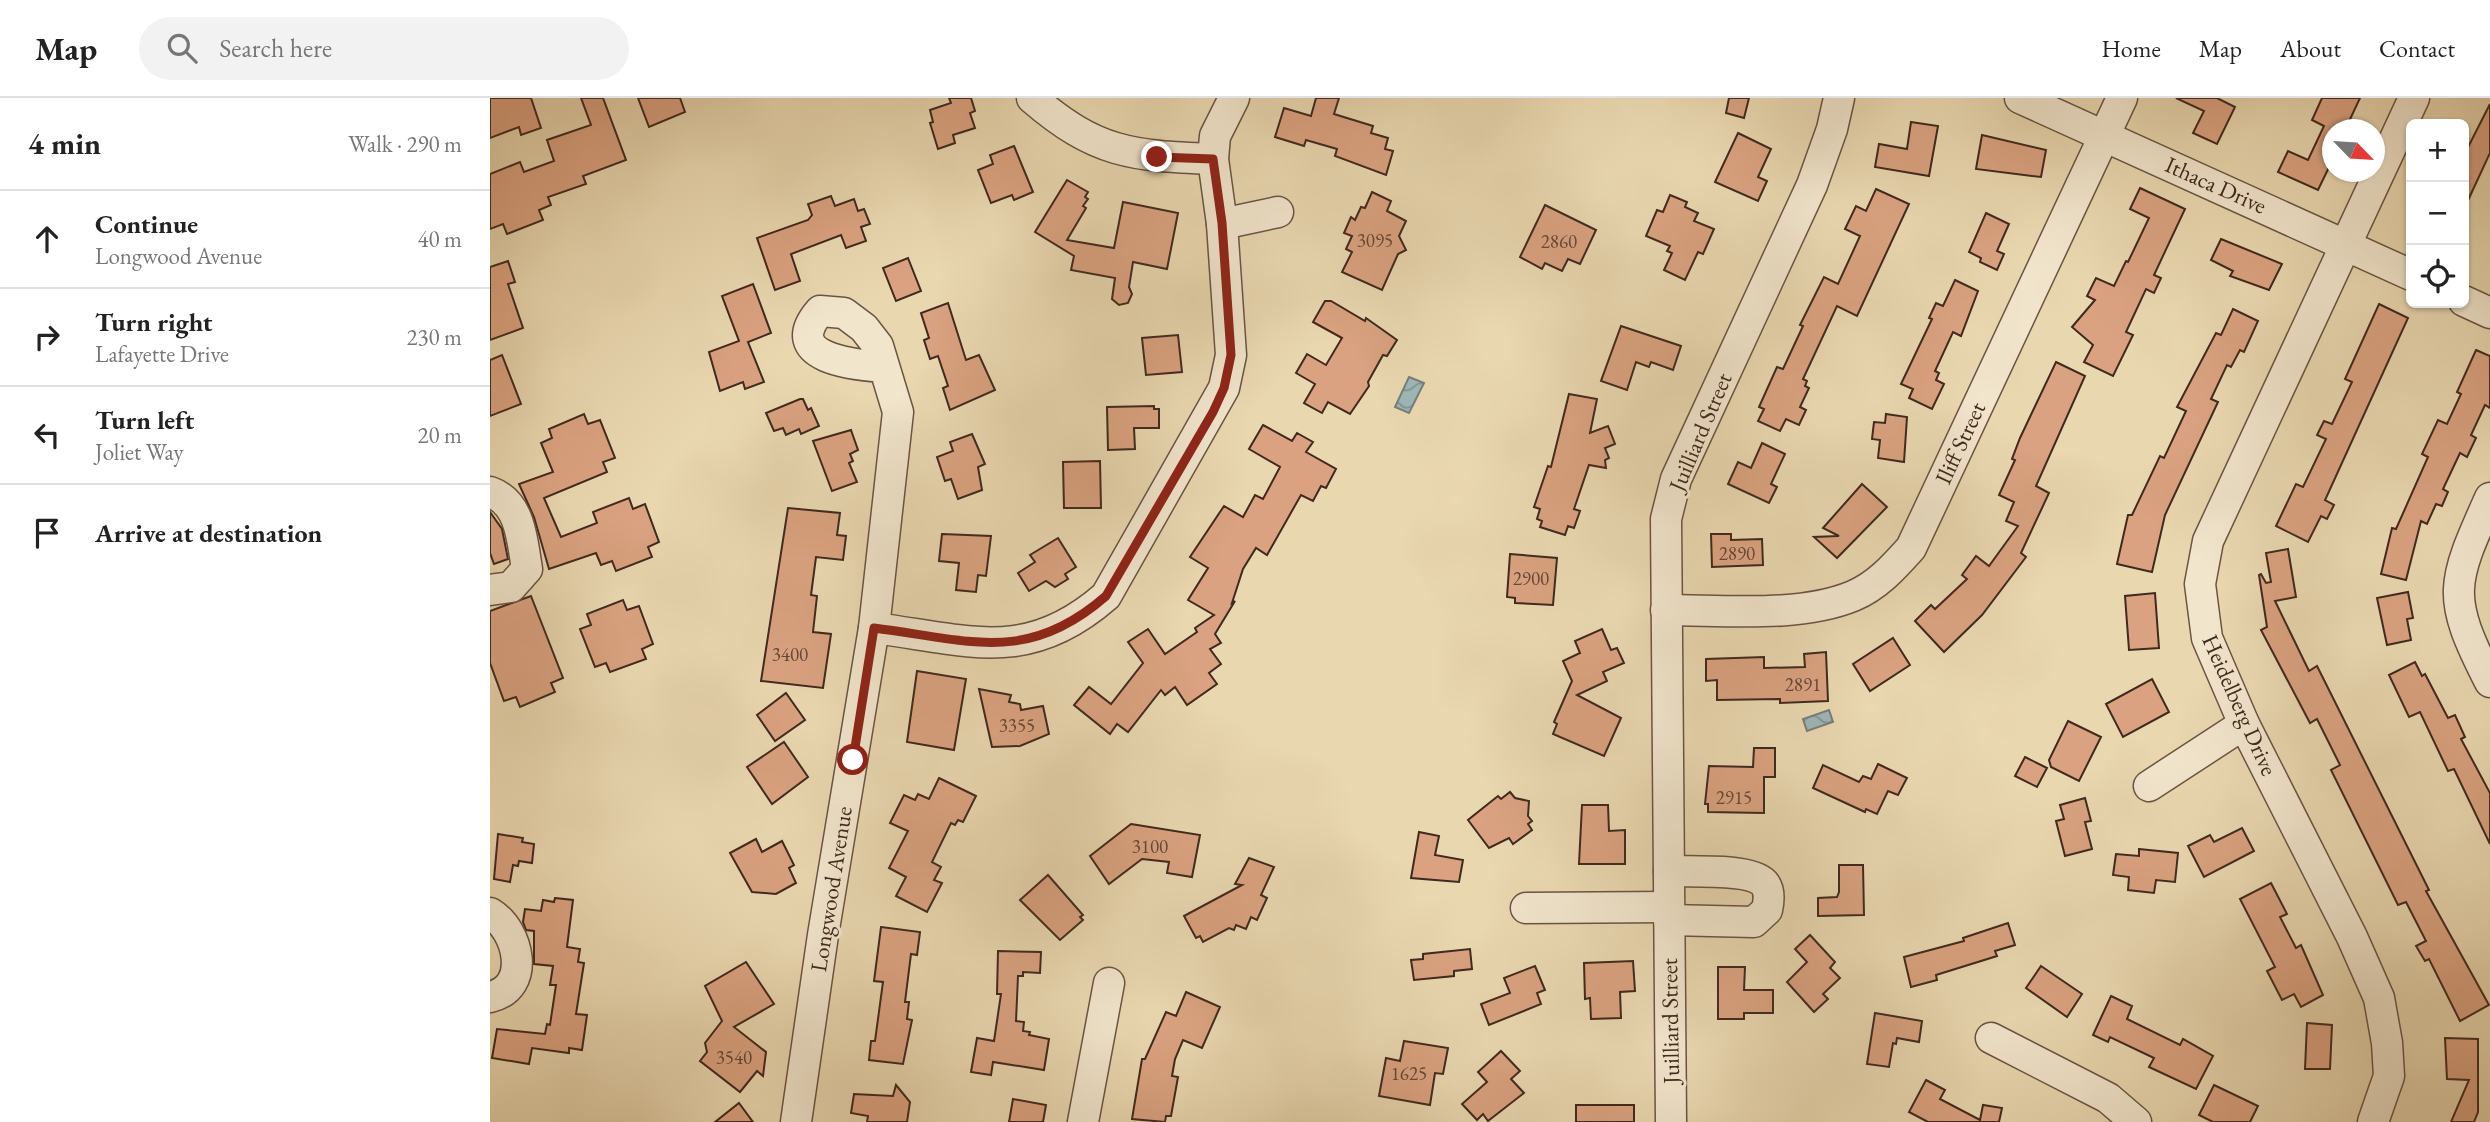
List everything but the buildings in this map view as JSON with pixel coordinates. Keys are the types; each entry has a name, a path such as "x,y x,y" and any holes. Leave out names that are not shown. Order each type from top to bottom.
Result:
{"street":[{"path":"1032,98 1064,126 1102,146 1157,157 1213,159"},
{"path":"874,628 989,642 1021,642 1052,633 1080,619 1106,596 1213,412 1224,388 1231,355 1222,223 1213,159 1215,136 1234,98"},
{"name":"Juilliard Street","path":"1671,1122 1666,519 1676,479 1812,185 1839,98"},
{"name":"Ithaca Drive","path":"2020,98 2406,273"},
{"name":"Iliff Street","path":"1666,610 1814,608 1855,595 1886,575 1911,548 2122,98"},
{"name":"Heidelberg Drive","path":"2373,1122 2389,1076 2388,1043 2379,999 2352,937 2244,724 2207,638 2202,617 2200,584 2208,541 2414,98"},
{"path":"1222,223 1278,212"},
{"path":"2469,302 2490,313"},
{"name":"Longwood Avenue","path":"796,1122 822,935 874,628 897,437 898,412 884,367"},
{"path":"490,492 511,506 521,532 527,569 511,587 490,590"},
{"path":"2489,677 2476,659 2462,624 2457,586 2465,553 2490,498"},
{"path":"2149,786 2244,724"},
{"path":"1526,908 1668,914 1754,922 1768,910 1769,898 1765,884 1752,874 1669,871"},
{"path":"490,913 498,918 518,958 517,974 510,986 490,997"},
{"path":"1083,1122 1109,983"},
{"path":"1991,1038 2108,1098 2136,1122"}],"water":[{"path":"1409,377 1424,383 1409,413 1395,407"},
{"path":"1829,710 1833,722 1807,731 1803,719"}],"route":[{"path":"853,760 874,628 989,642 1021,642 1052,633 1080,619 1106,596 1213,412 1224,388 1231,355 1222,223 1213,159 1157,157"}]}
